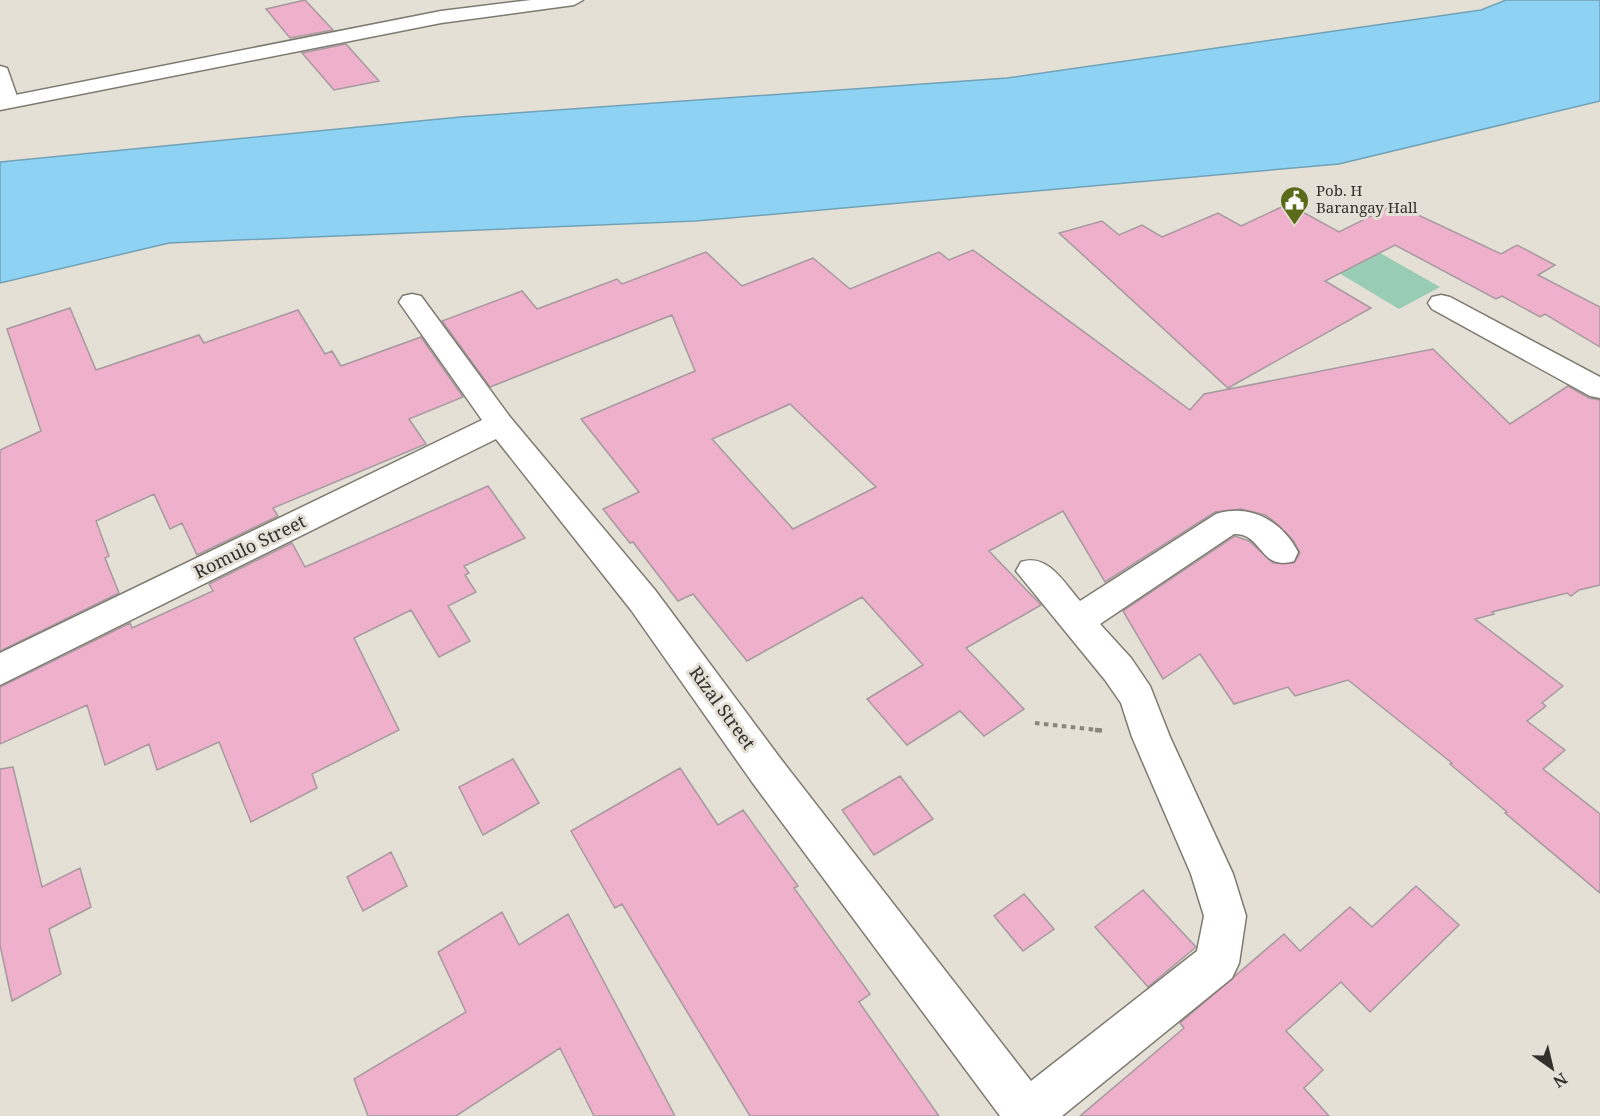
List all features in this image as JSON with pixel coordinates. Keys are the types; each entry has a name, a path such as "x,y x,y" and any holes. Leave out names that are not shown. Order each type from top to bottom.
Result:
{"street":[{"path":"0,72 4,103 441,16 574,0"},
{"name":"Rizal Street","path":"412,302 500,424 643,600 766,770 1028,1115"},
{"path":"1442,303 1600,389"},
{"name":"Romulo Street","path":"0,670 500,424"},
{"path":"1077,621 1227,522 1245,520 1258,526 1282,552"},
{"path":"1028,1115 1217,963 1225,916 1212,874 1151,737 1137,697 1118,669 1033,571"}],"path":[{"path":"1035,723 1151,737"}],"green space":[{"path":"1350,236 1440,287 1399,309 1309,255"}],"water":[{"path":"1506,0 1600,0 1600,101 1339,164 696,221 169,243 0,283 0,162 460,117 1007,78 1481,10"}],"building":[{"path":"305,0 333,30 290,38 266,9"},
{"path":"346,44 379,81 334,90 302,53"},
{"path":"1288,204 1339,232 1395,204 1501,254 1517,245 1555,265 1538,275 1600,307 1600,347 1545,314 1540,317 1502,296 1496,299 1395,245 1325,281 1371,308 1228,388 1059,233 1102,221 1119,235 1142,225 1162,237 1218,213 1241,226"},
{"path":"973,250 1190,410 1204,394 1433,349 1510,424 1568,386 1589,398 1600,400 1600,585 1579,590 1571,596 1567,593 1492,612 1494,614 1475,619 1563,686 1542,703 1546,706 1527,721 1565,750 1543,769 1600,814 1600,893 1505,813 1507,812 1450,764 1452,763 1348,680 1295,696 1288,687 1234,704 1200,654 1163,679 1123,611 1235,536 1249,541 1273,563 1294,563 1300,553 1293,540 1265,515 1241,509 1215,512 1105,582 1063,511 989,551 1041,605 966,648 1024,709 984,736 960,711 907,745 867,699 923,665 862,597 747,661 693,594 678,601 633,542 630,543 603,509 639,492 581,419 695,371 672,315 490,387 442,321 522,291 537,309 617,279 622,284 706,252 742,286 813,258 850,289 939,252 949,260","holes":["790,404 876,487 793,529 712,439"]},
{"path":"70,308 96,370 199,335 204,343 298,310 325,354 332,351 341,366 421,337 463,397 409,419 426,444 273,508 278,516 197,555 182,523 170,529 154,494 96,521 109,556 105,558 119,593 0,651 0,450 41,431 7,329"},
{"path":"488,486 525,538 464,566 469,573 465,575 476,592 448,606 470,641 439,657 411,610 354,638 399,730 312,774 317,788 251,822 219,742 157,770 149,744 105,765 87,705 0,744 0,687 130,623 132,628 213,591 209,584 292,543 305,567"},
{"path":"513,759 539,803 483,835 459,787"},
{"path":"13,767 42,887 80,868 91,907 49,929 61,974 12,1001 0,945 0,769"},
{"path":"680,768 718,825 743,810 798,886 794,888 870,994 859,1002 939,1116 750,1116 622,904 615,908 571,831"},
{"path":"900,776 933,819 874,855 842,810"},
{"path":"391,852 407,886 363,911 347,877"},
{"path":"1416,886 1459,925 1370,1012 1341,982 1286,1031 1323,1070 1304,1088 1329,1116 1080,1116 1184,1028 1180,1023 1284,934 1300,951 1350,907 1372,927"},
{"path":"1143,890 1196,947 1148,987 1095,927"},
{"path":"1024,894 1054,929 1023,951 994,916"},
{"path":"502,912 519,945 568,914 675,1116 594,1116 560,1048 456,1116 368,1116 354,1079 466,1012 438,952"}],"place":[{"name":"Pob. H Barangay Hall","path":"1295,226"}]}
